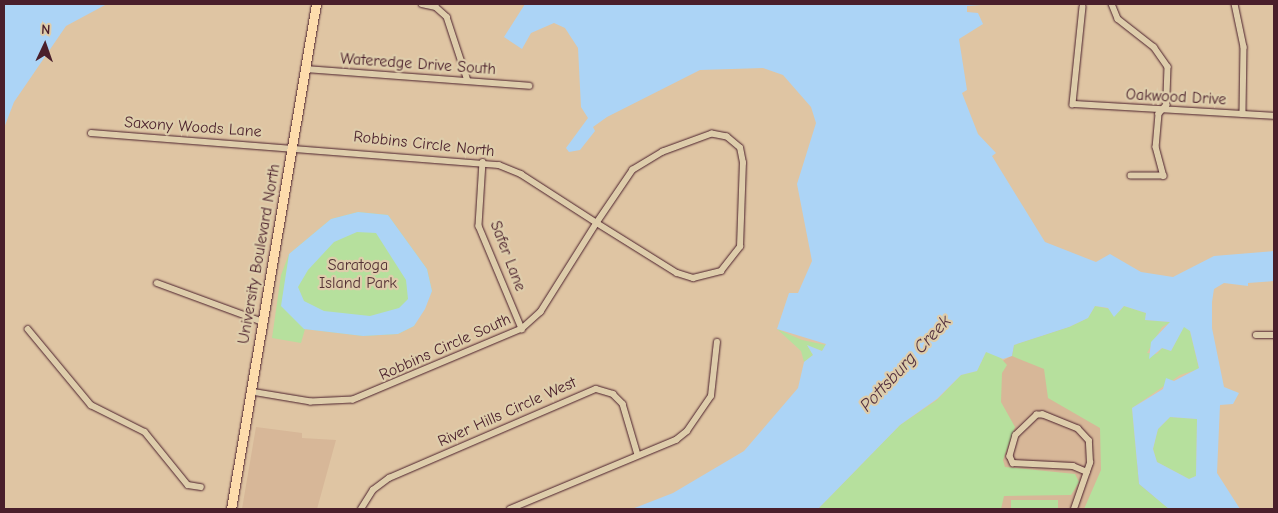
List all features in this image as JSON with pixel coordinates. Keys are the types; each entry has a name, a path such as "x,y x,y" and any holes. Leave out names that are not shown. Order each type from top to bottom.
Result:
{"main road":[{"name":"University Boulevard North","path":"231,509 316,4"}],"street":[{"path":"422,4 436,7 447,17 468,81"},
{"path":"1112,4 1126,28 1163,56 1169,80 1156,146 1164,176 1131,176"},
{"path":"1235,4 1245,54 1243,114"},
{"name":"Oakwood Drive","path":"1083,7 1072,102 1077,105 1274,116"},
{"name":"Wateredge Drive South","path":"305,69 529,86"},
{"name":"Saxony Woods Lane","path":"91,133 292,147"},
{"path":"705,136 732,139 743,155 741,238 732,260 714,275 693,278 677,273 596,223 641,164 705,136"},
{"name":"Robbins Circle North","path":"292,147 483,162 521,174 596,223"},
{"name":"Safer Lane","path":"483,162 479,226 522,329"},
{"name":"Robbins Circle South","path":"251,392 318,402 353,400 522,329 541,312 596,223"},
{"path":"157,283 263,322"},
{"path":"28,329 91,405 145,432 188,485 201,488"},
{"path":"1256,335 1274,336"},
{"path":"510,509 676,440 706,409 718,366 717,342"},
{"name":"River Hills Circle West","path":"361,509 373,490 389,478 596,390 613,394 623,404 638,455"},
{"path":"1074,509 1087,472 1092,453 1078,428 1037,415 1016,436 1010,456 1013,463 1072,466 1087,472"}],"shaded area":[{"path":"1069,327 1160,509 818,509 937,400 1011,356 1014,345"},
{"path":"256,427 302,433 302,438 336,440 317,509 242,509"}],"green space":[{"name":"Saratoga Island Park","path":"358,212 388,215 427,269 432,291 414,326 398,334 363,336 305,329 301,343 272,338 281,275 289,254 331,219"},
{"path":"1095,306 1120,311 1124,306 1146,313 1145,320 1171,322 1162,327 1147,353 1157,354 1162,348 1171,351 1184,326 1190,331 1199,369 1180,375 1132,408 1139,484 1169,509 1084,509 1101,470 1100,428 1048,398 1044,369 1012,356 1014,345 1069,327 1088,318"},
{"path":"777,329 802,340 826,345 822,351 807,345 813,355 804,362 801,351"},
{"path":"986,352 996,353 1007,365 1002,373 1001,402 1015,427 1003,460 1005,467 1075,474 1079,482 1071,495 1004,496 1001,509 818,509 900,425 937,400 961,375 977,371"},
{"path":"1170,417 1197,419 1196,476 1189,479 1157,462 1153,449 1158,429"},
{"path":"1011,500 1058,500 1058,509 1011,509"}],"water":[{"path":"4,4 107,4 66,26 14,102 4,128"},
{"name":"Pottsburg Creek","path":"525,4 995,4 967,6 967,12 978,13 983,24 959,39 967,90 962,93 978,134 996,153 992,156 1045,242 1096,262 1110,254 1141,272 1173,277 1214,256 1274,251 1274,281 1248,283 1248,286 1224,283 1214,289 1212,302 1212,328 1224,387 1239,393 1233,404 1220,405 1217,473 1240,509 1169,509 1139,484 1132,408 1163,389 1166,378 1174,381 1199,368 1190,331 1184,327 1171,351 1162,348 1149,359 1151,342 1170,322 1145,320 1146,313 1124,306 1114,317 1108,308 1095,306 1088,318 1069,327 1014,345 1012,356 1003,359 986,352 977,371 961,375 937,399 900,425 818,509 632,509 673,493 744,451 798,388 804,362 813,355 807,345 822,351 826,344 777,329 789,293 798,293 812,261 797,184 816,123 811,107 783,75 763,68 700,70 607,117 593,127 595,131 580,150 569,152 566,148 588,118 581,107 578,48 565,28 554,23 531,33 522,49 504,37","holes":["1170,417 1197,419 1196,476 1189,479 1157,462 1153,449 1158,429"]},
{"path":"358,212 388,215 427,269 432,291 425,309 414,326 398,334 363,336 304,329 281,306 289,254 331,219","holes":["357,232 376,233 406,280 408,299 399,308 370,316 324,311 304,301 298,287 308,270 334,242"]}]}
